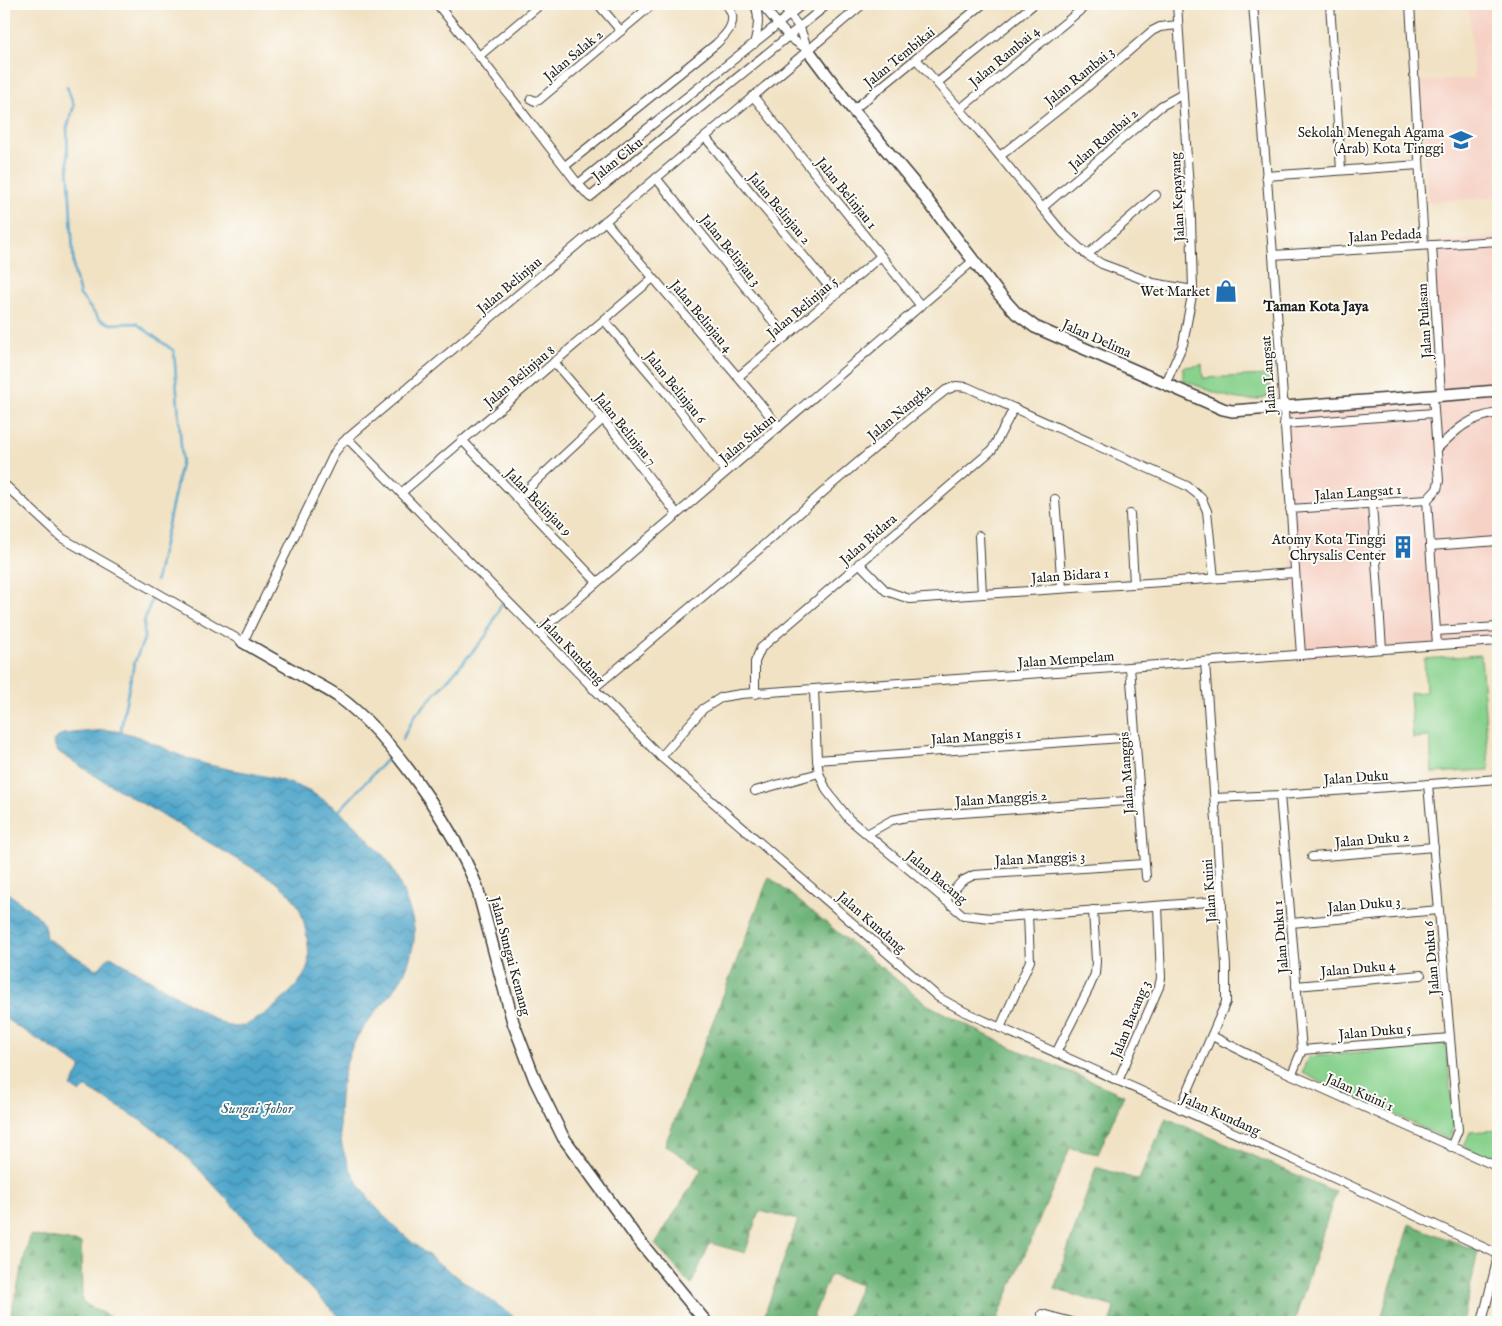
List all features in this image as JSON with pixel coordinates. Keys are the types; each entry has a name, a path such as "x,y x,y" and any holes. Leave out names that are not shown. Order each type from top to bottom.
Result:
{"street":[{"path":"437,4 578,184"},
{"path":"479,56 541,4"},
{"path":"598,4 621,31"},
{"name":"Jalan Salak 2","path":"531,99 539,100 653,4"},
{"path":"565,166 716,44 729,31 732,18 726,4"},
{"path":"754,44 758,26 758,12 755,4"},
{"name":"Jalan Delima","path":"761,4 789,37 808,50"},
{"name":"Jalan Delima","path":"781,4 800,28 808,50 853,110 914,183 999,294 1024,320 1034,327 1165,385 1232,411 1498,391"},
{"name":"Jalan Ciku","path":"803,4 578,184 590,198 828,4"},
{"name":"Jalan Belinjau","path":"243,642 335,452 348,438 863,4"},
{"name":"Jalan Tembikai","path":"853,110 983,4"},
{"path":"936,83 1034,4"},
{"name":"Jalan Rambai 4","path":"960,109 1088,4"},
{"name":"Jalan Kepayang","path":"1165,385 1183,344 1192,290 1191,220 1177,4"},
{"name":"Jalan Langsat","path":"1253,4 1301,655"},
{"path":"1330,4 1341,170"},
{"name":"Jalan Pulasan","path":"1410,4 1419,164 1428,245 1437,396 1434,413 1439,481 1437,489 1427,500"},
{"name":"Jalan Rambai 3","path":"1000,156 1086,88 1152,31 1160,27 1178,25"},
{"path":"916,59 1000,156 1063,233 1087,255 1102,264 1153,283 1192,290"},
{"name":"Jalan Rambai 2","path":"1042,208 1161,106 1183,94"},
{"name":"Jalan Belinjau 1","path":"753,96 921,306"},
{"name":"Jalan Belinjau 2","path":"704,137 836,295"},
{"path":"1266,176 1419,164"},
{"name":"Jalan Belinjau 3","path":"656,178 786,337"},
{"path":"1087,255 1156,195"},
{"name":"Jalan Belinjau 4","path":"605,221 779,427"},
{"name":"Jalan Pedada","path":"1273,255 1498,241"},
{"name":"Jalan Belinjau 5","path":"738,377 881,256"},
{"name":"Jalan Sukun","path":"538,633 973,261"},
{"name":"Jalan Belinjau 8","path":"401,492 653,278"},
{"name":"Jalan Belinjau 6","path":"604,320 668,395 726,472"},
{"name":"Jalan Belinjau 7","path":"554,362 603,419 677,514"},
{"name":"Jalan Nangka","path":"593,689 757,551 830,486 946,390 956,386 967,387 1187,486 1201,497 1207,511 1214,578"},
{"name":"Jalan Bidara","path":"755,694 755,662 761,648 992,450 1014,408"},
{"path":"1284,424 1434,413"},
{"path":"1436,449 1464,424 1476,418 1498,413"},
{"path":"518,498 603,419"},
{"name":"Jalan Kundang","path":"348,438 661,757 938,996 951,1005 1000,1028 1498,1256"},
{"name":"Jalan Belinjau 9","path":"462,440 597,582"},
{"path":"4,484 62,538 243,642"},
{"path":"1055,499 1062,588"},
{"path":"1427,500 1437,645"},
{"name":"Jalan Langsat 1","path":"1290,509 1427,500"},
{"path":"1372,504 1382,649"},
{"path":"1130,514 1134,583"},
{"path":"979,536 982,594"},
{"path":"1430,546 1498,541"},
{"name":"Jalan Bidara 1","path":"860,563 886,591 910,599 1295,573"},
{"path":"1436,631 1498,627"},
{"name":"Jalan Mempelam","path":"661,757 703,709 722,697 1498,641"},
{"name":"Jalan Sungai Kemang","path":"243,642 338,696 363,716 386,742 434,807 470,869 477,887 513,1022 535,1080 563,1137 636,1237 706,1322"},
{"name":"Jalan Kuini","path":"1180,1109 1226,1002 1222,901 1205,662"},
{"name":"Jalan Manggis","path":"1130,667 1146,877"},
{"name":"Jalan Bacang","path":"814,690 818,760 820,773 827,791 849,819 963,915 991,918 1222,901"},
{"name":"Jalan Manggis 1","path":"818,760 1136,737"},
{"path":"755,792 820,773"},
{"name":"Jalan Duku","path":"1215,798 1498,779"},
{"name":"Jalan Duku 6","path":"1428,784 1458,1130 1451,1147"},
{"name":"Jalan Duku 1","path":"1280,795 1302,1050 1292,1074"},
{"name":"Jalan Manggis 2","path":"868,834 892,820 907,817 1140,800"},
{"name":"Jalan Duku 2","path":"1312,857 1434,847"},
{"name":"Jalan Manggis 3","path":"945,900 962,881 974,875 1145,864"},
{"name":"Jalan Bacang 3","path":"1118,1081 1159,987 1161,978 1158,906"},
{"path":"1056,1053 1089,988 1094,974 1096,961 1093,910"},
{"name":"Jalan Duku 3","path":"1291,923 1439,910"},
{"path":"1000,1028 1030,961 1028,915"},
{"name":"Jalan Duku 4","path":"1296,986 1421,975"},
{"name":"Jalan Kuini 1","path":"1212,1036 1498,1168"},
{"name":"Jalan Duku 5","path":"1302,1050 1450,1038"},
{"path":"1482,1322 1498,1256"},
{"path":"1042,1314 1072,1322"}],"shaded area":[{"name":"Sekolah Menegah Agama (Arab) Kota Tinggi","path":"1469,4 1498,4 1498,197 1428,202 1420,82 1474,78"},
{"path":"1498,237 1498,644 1298,658 1280,402 1438,391 1429,242"}],"green space":[{"path":"1202,365 1203,378 1269,375 1271,394 1250,400 1238,399 1215,393 1183,380 1183,367"},
{"path":"1481,655 1489,770 1432,773 1430,737 1413,738 1410,693 1426,692 1424,659"},
{"path":"769,877 928,1005 1004,1044 1124,1095 1098,1154 1070,1148 996,1322 845,1322 861,1285 830,1275 811,1322 762,1322 798,1220 759,1211 745,1253 710,1243 691,1285 655,1244 702,1169 665,1145"},
{"path":"1446,1044 1454,1128 1449,1140 1302,1073 1308,1057"},
{"path":"1166,1118 1336,1192 1294,1322 1110,1322 1114,1307 1054,1289 1096,1167 1139,1180"},
{"path":"1498,1130 1498,1163 1464,1147 1470,1132"},
{"path":"1409,1224 1478,1251 1463,1322 1380,1322"},
{"path":"30,1235 81,1243 82,1302 119,1322 9,1322"}],"water":[{"name":"Sungai Johor","path":"105,730 139,737 204,764 280,780 304,789 338,810 387,860 400,885 411,913 414,940 411,956 400,980 361,1031 348,1059 339,1109 341,1142 345,1156 357,1182 375,1206 397,1228 421,1250 521,1322 344,1322 172,1143 142,1121 87,1088 80,1093 71,1087 80,1066 4,1018 4,890 39,917 44,924 46,938 96,969 110,956 220,1022 231,1026 236,1027 250,1023 269,1011 296,986 307,969 309,956 302,915 295,902 282,887 275,881 102,780 57,751 53,741 63,734"}],"waterway":[{"path":"67,87 74,106 67,128 68,163 74,271 80,295 99,319 111,324 136,323 174,351 182,459 156,581"},
{"path":"121,730 134,664 144,639 144,622 152,598"},
{"path":"402,740 415,715 486,636 502,603"},
{"path":"338,812 388,758"}],"place":[{"name":"Sekolah Menegah Agama (Arab) Kota Tinggi","path":"1461,140"},
{"name":"Wet Market","path":"1226,291"},
{"name":"Atomy Kota Tinggi Chrysalis Center","path":"1403,547"}],"district":[{"name":"Taman Kota Jaya","path":"1316,306"}]}
